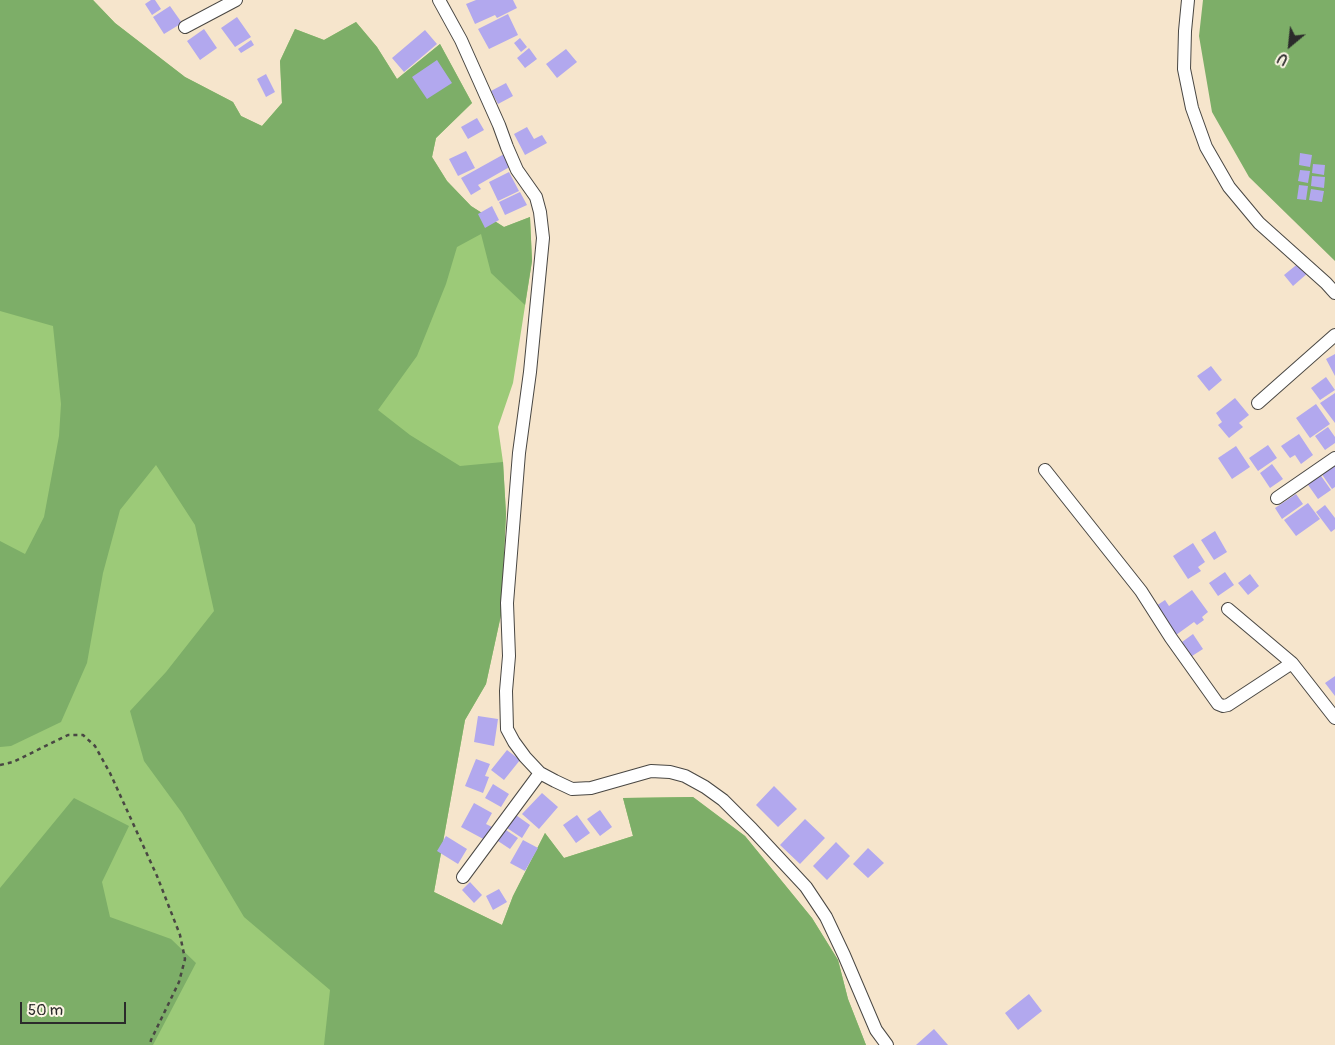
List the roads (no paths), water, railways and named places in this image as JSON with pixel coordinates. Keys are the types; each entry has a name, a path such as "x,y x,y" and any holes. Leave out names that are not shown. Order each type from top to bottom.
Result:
{"street":[{"path":"185,26 236,0"},
{"path":"439,0 461,40 500,126 517,170 536,196 543,238 531,362 519,453 508,603 507,729 525,757 540,773 572,789 592,788 651,771 670,772 685,776 723,800 806,887 826,917 876,1030 887,1045"},
{"path":"1188,0 1184,69 1192,108 1206,147 1229,187 1259,223 1335,293"},
{"path":"1258,403 1335,335"},
{"path":"1277,498 1335,458"},
{"path":"1045,470 1141,591 1171,638 1218,704 1228,705 1292,663"},
{"path":"1228,609 1292,663 1335,718"},
{"path":"463,877 540,773"}]}
